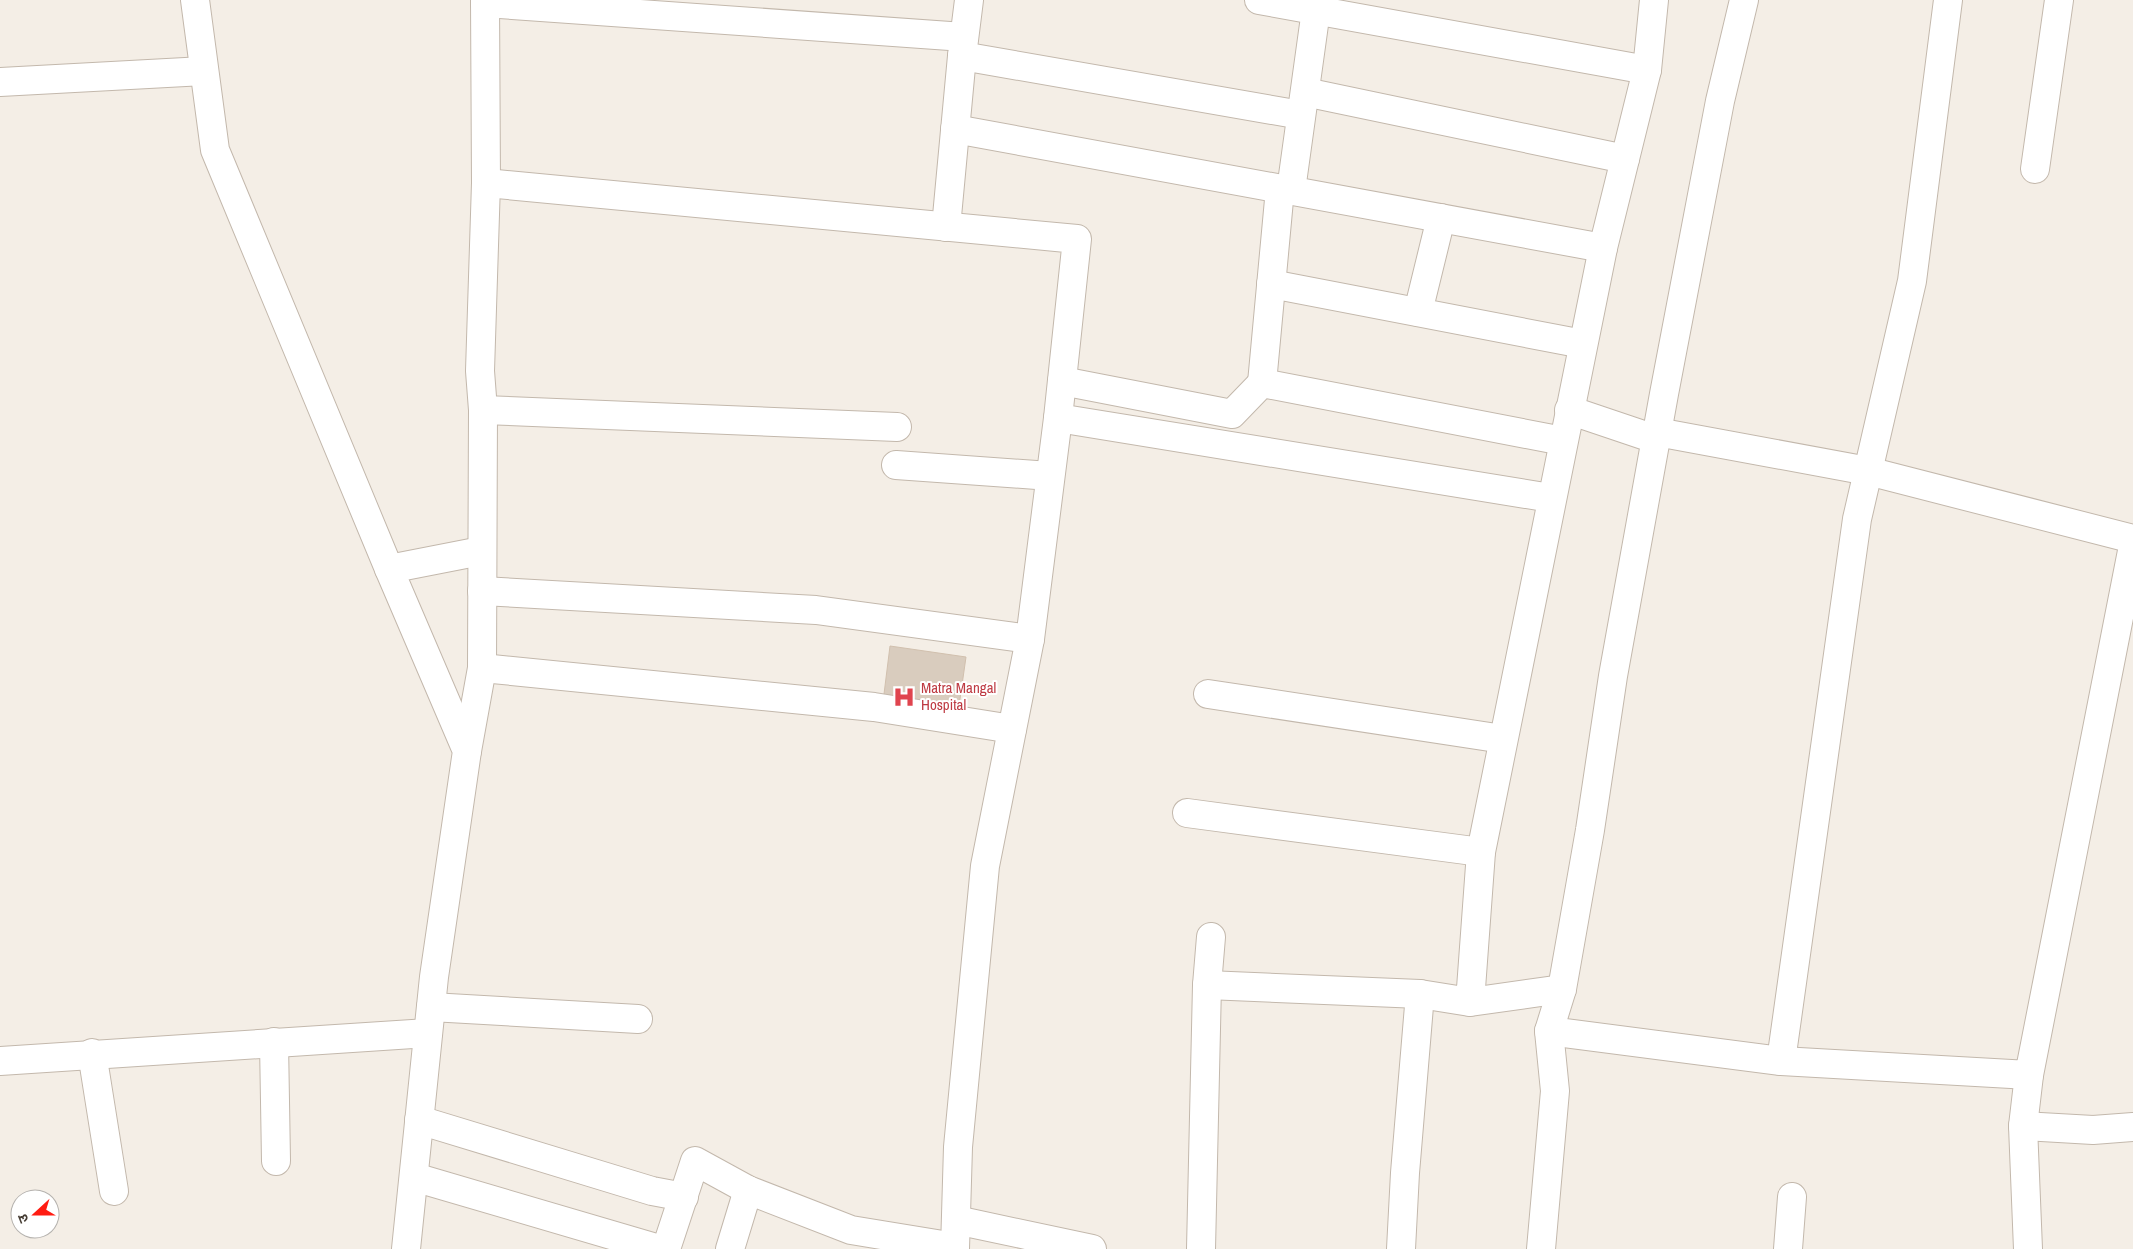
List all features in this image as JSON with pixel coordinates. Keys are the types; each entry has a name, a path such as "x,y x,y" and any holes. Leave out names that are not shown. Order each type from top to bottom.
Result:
{"street":[{"path":"195,0 216,150 389,569 467,751"},
{"path":"946,227 969,0"},
{"path":"1259,0 1647,70"},
{"path":"1470,1002 1481,852 1603,248 1647,70 1654,0"},
{"path":"1540,1249 1555,1091 1549,1031 1562,989 1590,830 1613,676 1656,436 1720,101 1744,0"},
{"path":"1781,1061 1857,519 1912,281 1948,0"},
{"path":"2035,169 2059,0"},
{"path":"406,1249 429,1020 467,751 482,668 483,410 480,371 486,184 485,1 963,46 1624,159"},
{"path":"1062,381 1232,414 1262,383 1271,284 1285,190 1303,103 1316,10"},
{"path":"0,82 204,71"},
{"path":"955,129 1603,248"},
{"path":"486,184 1077,239 1058,418 1030,639 985,866 958,1147 955,1248 848,1240 695,1161 666,1249"},
{"path":"1418,312 1441,218"},
{"path":"1271,284 1583,344"},
{"path":"1262,383 1563,441"},
{"path":"483,410 897,427"},
{"path":"1569,410 1656,436 1868,471 2133,538"},
{"path":"1058,418 1551,498"},
{"path":"896,465 1050,476"},
{"path":"2028,1249 2023,1126 2029,1075 2133,546"},
{"path":"389,569 481,551"},
{"path":"482,591 816,610 1030,639"},
{"path":"482,668 874,707 1012,729"},
{"path":"1208,694 1503,738"},
{"path":"1187,813 1481,852"},
{"path":"1201,1249 1207,985 1211,937"},
{"path":"1207,985 1420,994 1470,1002 1562,989"},
{"path":"1401,1249 1420,994"},
{"path":"0,1061 92,1053 274,1042 429,1020 638,1019"},
{"path":"1549,1031 1781,1061 2029,1075"},
{"path":"274,1042 276,1161"},
{"path":"92,1053 114,1191"},
{"path":"420,1120 652,1191 684,1197"},
{"path":"2023,1126 2093,1130 2133,1127"},
{"path":"414,1177 659,1249"},
{"path":"730,1249 748,1190"},
{"path":"1788,1249 1792,1197"},
{"path":"956,1220 1092,1249"}],"building":[{"path":"890,646 966,657 958,713 883,702"}],"place":[{"name":"Matra Mangal Hospital","path":"904,697"}]}
